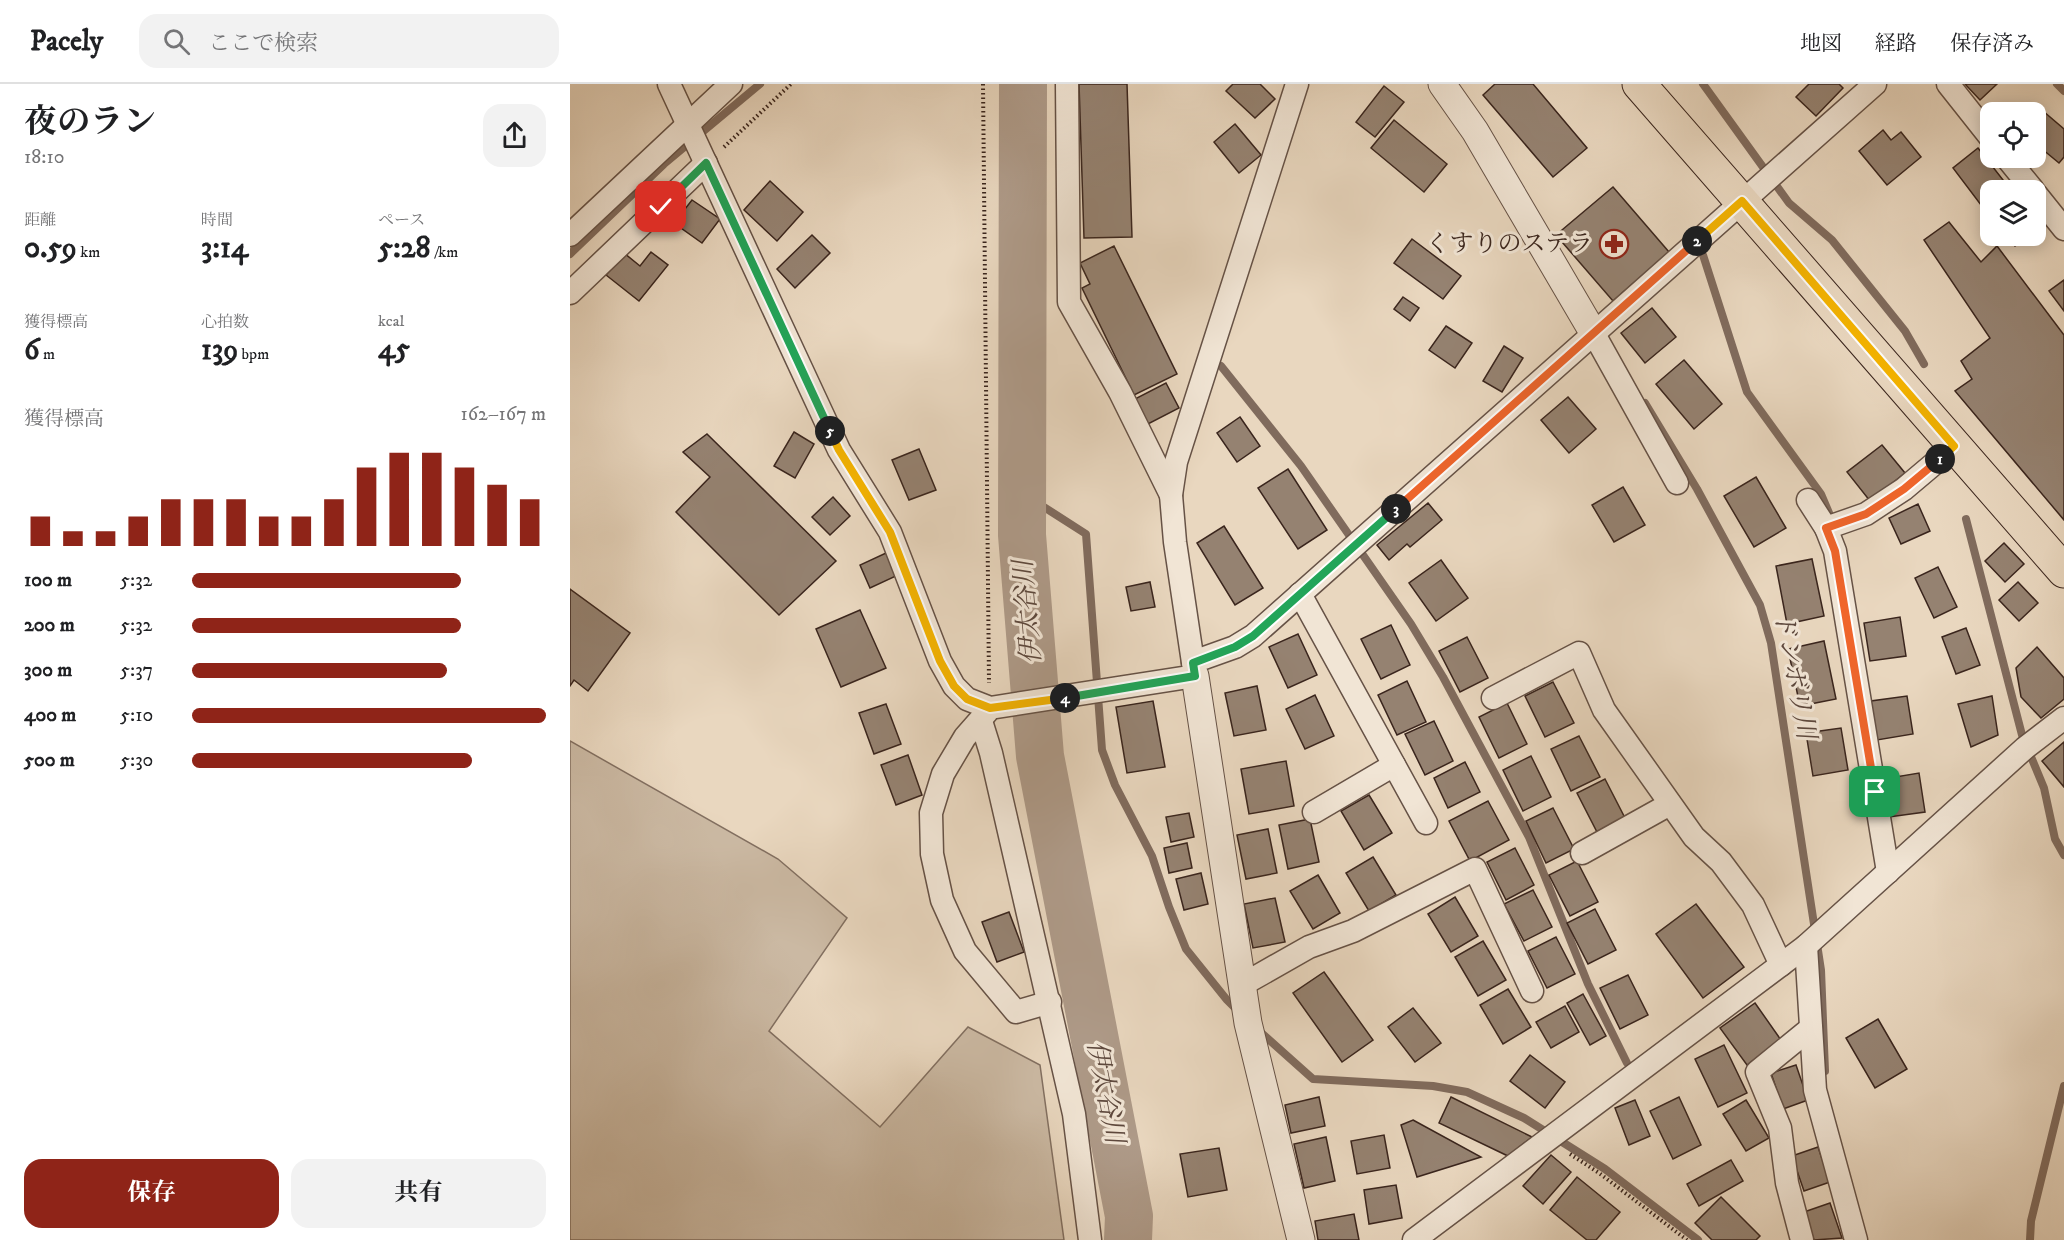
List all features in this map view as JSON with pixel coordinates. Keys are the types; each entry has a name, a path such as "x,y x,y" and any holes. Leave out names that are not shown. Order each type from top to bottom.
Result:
{"main road":[{"path":"1639,84 1753,192 1954,446 2064,571"}],"street":[{"path":"669,84 839,450 890,532 940,661 954,686 967,699 989,712"},
{"path":"570,235 731,84"},
{"path":"1067,84 1069,302 1119,392 1170,495"},
{"path":"1297,84 1176,462 1170,495 1175,542 1248,1023 1300,1240"},
{"path":"1442,84 1475,131 1594,334 1677,483"},
{"path":"1050,1002 1016,1012 965,951 942,900 932,854 931,813 943,774 965,737 989,712 1194,669 1253,636 1875,84"},
{"path":"1948,84 1980,124"},
{"path":"570,293 706,163"},
{"path":"2015,168 2024,180"},
{"path":"2046,207 2064,229"},
{"path":"1826,528 1866,514 1904,489 1954,446"},
{"path":"1808,500 1826,528 1835,551 1888,872"},
{"path":"1300,594 1426,823"},
{"path":"1493,698 1579,653 1604,710 1694,837 1721,862 1753,905 1781,964"},
{"path":"989,712 991,753 1074,1114 1090,1240"},
{"path":"1414,1240 1806,946 2025,748 2064,717"},
{"path":"1314,812 1394,765"},
{"path":"1582,852 1670,804"},
{"path":"1242,985 1309,947 1353,932 1475,869 1532,991"},
{"path":"1806,946 1815,1090 1856,1240"},
{"path":"1802,1240 1787,1183 1780,1128 1757,1072 1811,1028"}],"path":[{"path":"706,163 791,84"},
{"path":"983,84 989,712"},
{"path":"1548,1140 1599,1173 1688,1240"}],"shaded area":[{"path":"570,741 778,859 847,918 769,1031 880,1127 968,1027 1040,1065 1064,1240 570,1240"}],"building":[{"path":"1079,84 1127,84 1132,237 1084,238"},
{"path":"1233,84 1260,84 1275,99 1255,118 1226,91"},
{"path":"1495,84 1533,84 1587,148 1553,177 1483,95"},
{"path":"1809,84 1839,84 1843,88 1816,116 1796,97"},
{"path":"1965,84 1997,84 1980,100"},
{"path":"1384,86 1404,102 1375,137 1356,122"},
{"path":"2046,114 2064,129 2064,157 2059,163 2046,152"},
{"path":"1394,120 1447,164 1424,192 1371,148"},
{"path":"1235,124 1261,155 1239,173 1214,142"},
{"path":"1883,130 1891,140 1901,132 1921,157 1887,185 1859,151"},
{"path":"1978,148 1980,168 1994,168 2003,180 1980,180 1980,204 1953,168"},
{"path":"770,181 803,212 777,241 744,210"},
{"path":"1613,187 1669,252 1613,301 1556,235"},
{"path":"692,200 720,219 702,243 674,223"},
{"path":"1949,222 1981,262 1997,246 2064,335 2064,520 1955,391 1972,379 1961,361 1990,338 1924,240"},
{"path":"812,235 830,253 795,288 777,269"},
{"path":"1412,239 1461,276 1443,299 1394,263"},
{"path":"1114,246 1177,374 1134,395 1082,288 1090,284 1080,263"},
{"path":"651,252 668,265 639,301 606,275 624,253 640,266"},
{"path":"2064,280 2064,311 2049,291"},
{"path":"1403,297 1419,308 1410,321 1394,309"},
{"path":"1652,308 1676,337 1645,363 1621,333"},
{"path":"1446,326 1472,343 1455,368 1429,350"},
{"path":"1504,346 1523,358 1502,392 1483,381"},
{"path":"1684,360 1722,404 1694,429 1656,384"},
{"path":"1166,383 1179,408 1146,425 1133,400"},
{"path":"1568,397 1596,429 1569,453 1541,420"},
{"path":"1240,417 1260,446 1237,462 1217,433"},
{"path":"794,432 814,444 795,478 774,466"},
{"path":"707,434 836,561 779,615 676,512 710,477 683,452"},
{"path":"1882,445 1905,473 1870,501 1847,472"},
{"path":"919,449 936,490 909,500 892,460"},
{"path":"1288,469 1327,530 1298,549 1258,488"},
{"path":"1756,477 1786,528 1754,547 1724,496"},
{"path":"1623,487 1645,525 1614,542 1592,505"},
{"path":"833,497 850,516 830,535 812,517"},
{"path":"1428,503 1442,520 1410,547 1407,544 1389,560 1377,545"},
{"path":"1918,504 1930,531 1901,544 1889,518"},
{"path":"1224,526 1263,588 1235,605 1197,543"},
{"path":"2004,543 2024,564 2005,582 1985,561"},
{"path":"886,553 896,576 870,588 860,565"},
{"path":"1812,559 1824,616 1787,624 1776,566"},
{"path":"1441,560 1468,598 1436,621 1409,583"},
{"path":"1938,567 1957,607 1934,618 1915,578"},
{"path":"1150,582 1155,607 1131,611 1126,587"},
{"path":"2018,582 2038,603 2019,621 1999,600"},
{"path":"570,589 630,633 588,691 574,680 570,686"},
{"path":"860,610 886,668 841,687 816,629"},
{"path":"1900,617 1906,656 1870,661 1864,623"},
{"path":"1391,625 1410,665 1381,679 1361,639"},
{"path":"1966,628 1980,665 1956,674 1942,637"},
{"path":"1298,634 1317,675 1288,688 1269,647"},
{"path":"1467,637 1488,678 1460,692 1439,651"},
{"path":"1824,641 1836,699 1800,706 1788,649"},
{"path":"2037,647 2064,678 2064,699 2041,718 2021,697 2016,668"},
{"path":"1407,681 1426,722 1397,735 1378,695"},
{"path":"1553,682 1574,723 1545,737 1525,696"},
{"path":"1257,686 1266,730 1234,736 1225,693"},
{"path":"1315,695 1334,736 1305,749 1286,709"},
{"path":"1907,696 1913,734 1877,740 1871,701"},
{"path":"1992,696 1998,735 1971,747 1958,704"},
{"path":"1153,701 1165,767 1127,773 1116,707"},
{"path":"1507,703 1527,744 1499,758 1479,717"},
{"path":"886,704 901,744 874,754 859,713"},
{"path":"1434,721 1453,761 1425,775 1405,734"},
{"path":"1841,728 1848,770 1813,776 1806,733"},
{"path":"1579,736 1600,777 1571,791 1551,749"},
{"path":"2064,742 2064,787 2042,761"},
{"path":"908,755 922,795 896,805 881,765"},
{"path":"1531,756 1551,797 1523,811 1503,770"},
{"path":"1286,761 1294,806 1249,814 1241,769"},
{"path":"1465,762 1480,792 1448,808 1434,778"},
{"path":"1919,773 1925,812 1889,817 1883,779"},
{"path":"1605,779 1626,820 1598,834 1577,793"},
{"path":"1369,795 1392,833 1364,850 1341,811"},
{"path":"1488,801 1509,840 1470,861 1449,821"},
{"path":"1553,808 1574,849 1546,863 1526,821"},
{"path":"1189,813 1194,837 1171,842 1166,817"},
{"path":"1310,819 1319,862 1288,869 1279,825"},
{"path":"1268,829 1277,873 1246,879 1237,835"},
{"path":"1187,843 1192,868 1169,873 1164,848"},
{"path":"1515,848 1534,885 1506,900 1487,862"},
{"path":"1373,857 1396,895 1369,911 1346,873"},
{"path":"1577,861 1598,902 1570,916 1549,875"},
{"path":"1201,873 1208,904 1184,910 1176,879"},
{"path":"1318,875 1340,913 1313,929 1290,891"},
{"path":"1533,890 1552,927 1524,941 1504,904"},
{"path":"1455,897 1478,936 1451,952 1428,914"},
{"path":"1275,898 1285,942 1253,948 1244,904"},
{"path":"1696,904 1744,967 1703,998 1656,934"},
{"path":"1595,909 1616,950 1588,964 1567,923"},
{"path":"1009,912 1024,952 997,962 982,922"},
{"path":"1556,937 1575,974 1547,988 1528,951"},
{"path":"1483,941 1506,980 1478,996 1455,957"},
{"path":"1324,972 1373,1040 1342,1062 1293,993"},
{"path":"1628,975 1648,1015 1620,1029 1600,988"},
{"path":"1508,989 1531,1027 1503,1044 1480,1005"},
{"path":"1583,994 1606,1036 1590,1045 1567,1003"},
{"path":"1755,1003 1781,1040 1747,1065 1720,1028"},
{"path":"1565,1006 1579,1032 1551,1048 1536,1022"},
{"path":"1413,1008 1441,1043 1415,1062 1388,1027"},
{"path":"1878,1019 1907,1069 1875,1088 1846,1038"},
{"path":"1724,1045 1747,1093 1718,1107 1695,1059"},
{"path":"1530,1055 1565,1082 1545,1108 1510,1081"},
{"path":"1796,1065 1808,1100 1783,1109 1771,1073"},
{"path":"1319,1097 1325,1126 1291,1133 1285,1105"},
{"path":"1451,1097 1532,1137 1508,1156 1439,1123"},
{"path":"1679,1097 1701,1145 1673,1159 1650,1111"},
{"path":"1635,1100 1650,1136 1629,1145 1615,1108"},
{"path":"1746,1100 1769,1138 1746,1151 1723,1114"},
{"path":"1413,1120 1481,1157 1417,1177 1401,1125"},
{"path":"1384,1135 1390,1168 1357,1174 1351,1141"},
{"path":"1326,1137 1335,1181 1304,1188 1294,1144"},
{"path":"1818,1147 1830,1182 1804,1191 1792,1156"},
{"path":"1219,1148 1227,1190 1188,1197 1180,1154"},
{"path":"1551,1155 1571,1172 1543,1204 1523,1186"},
{"path":"1731,1160 1743,1181 1699,1206 1687,1184"},
{"path":"1577,1177 1620,1212 1596,1240 1587,1240 1550,1210"},
{"path":"1396,1185 1402,1218 1369,1224 1364,1190"},
{"path":"1721,1197 1760,1236 1756,1240 1712,1240 1695,1223"},
{"path":"1830,1203 1842,1238 1814,1240 1804,1212"},
{"path":"1354,1214 1359,1240 1318,1240 1315,1221"}],"waterway":[{"path":"570,254 664,164 760,84"},
{"name":"伊太谷川","path":"1023,84 1022,535 1040,756 1129,1216 1128,1240"},
{"path":"1703,84 1789,203 1832,240 1905,331 1924,364"},
{"path":"2057,84 2064,91"},
{"path":"1703,255 1747,392 1821,494 1832,520"},
{"path":"1221,366 1301,466 1411,624 1443,677 1529,837 1588,984 1627,1063"},
{"name":"ドンボリ川","path":"1645,403 1697,489 1760,605 1771,643 1821,970 1825,1071"},
{"path":"1022,493 1086,534 1102,750 1115,785 1152,856 1186,949 1240,1013"},
{"path":"1966,519 2022,735 2044,788 2055,839 2064,855"},
{"path":"1258,1030 1313,1079 1433,1086 1467,1092 1524,1118 1605,1169 1698,1240"},
{"path":"2030,1240 2031,1221 2064,1086"}],"place":[{"name":"くすりのステラ","path":"1614,244"}],"route":[{"path":"661,207 706,163 839,450 890,532 940,661 954,686 967,699 990,708 1195,676 1193,663 1235,647 1253,636 1742,201 1954,446 1904,489 1866,514 1826,528 1835,551 1875,792"}]}
